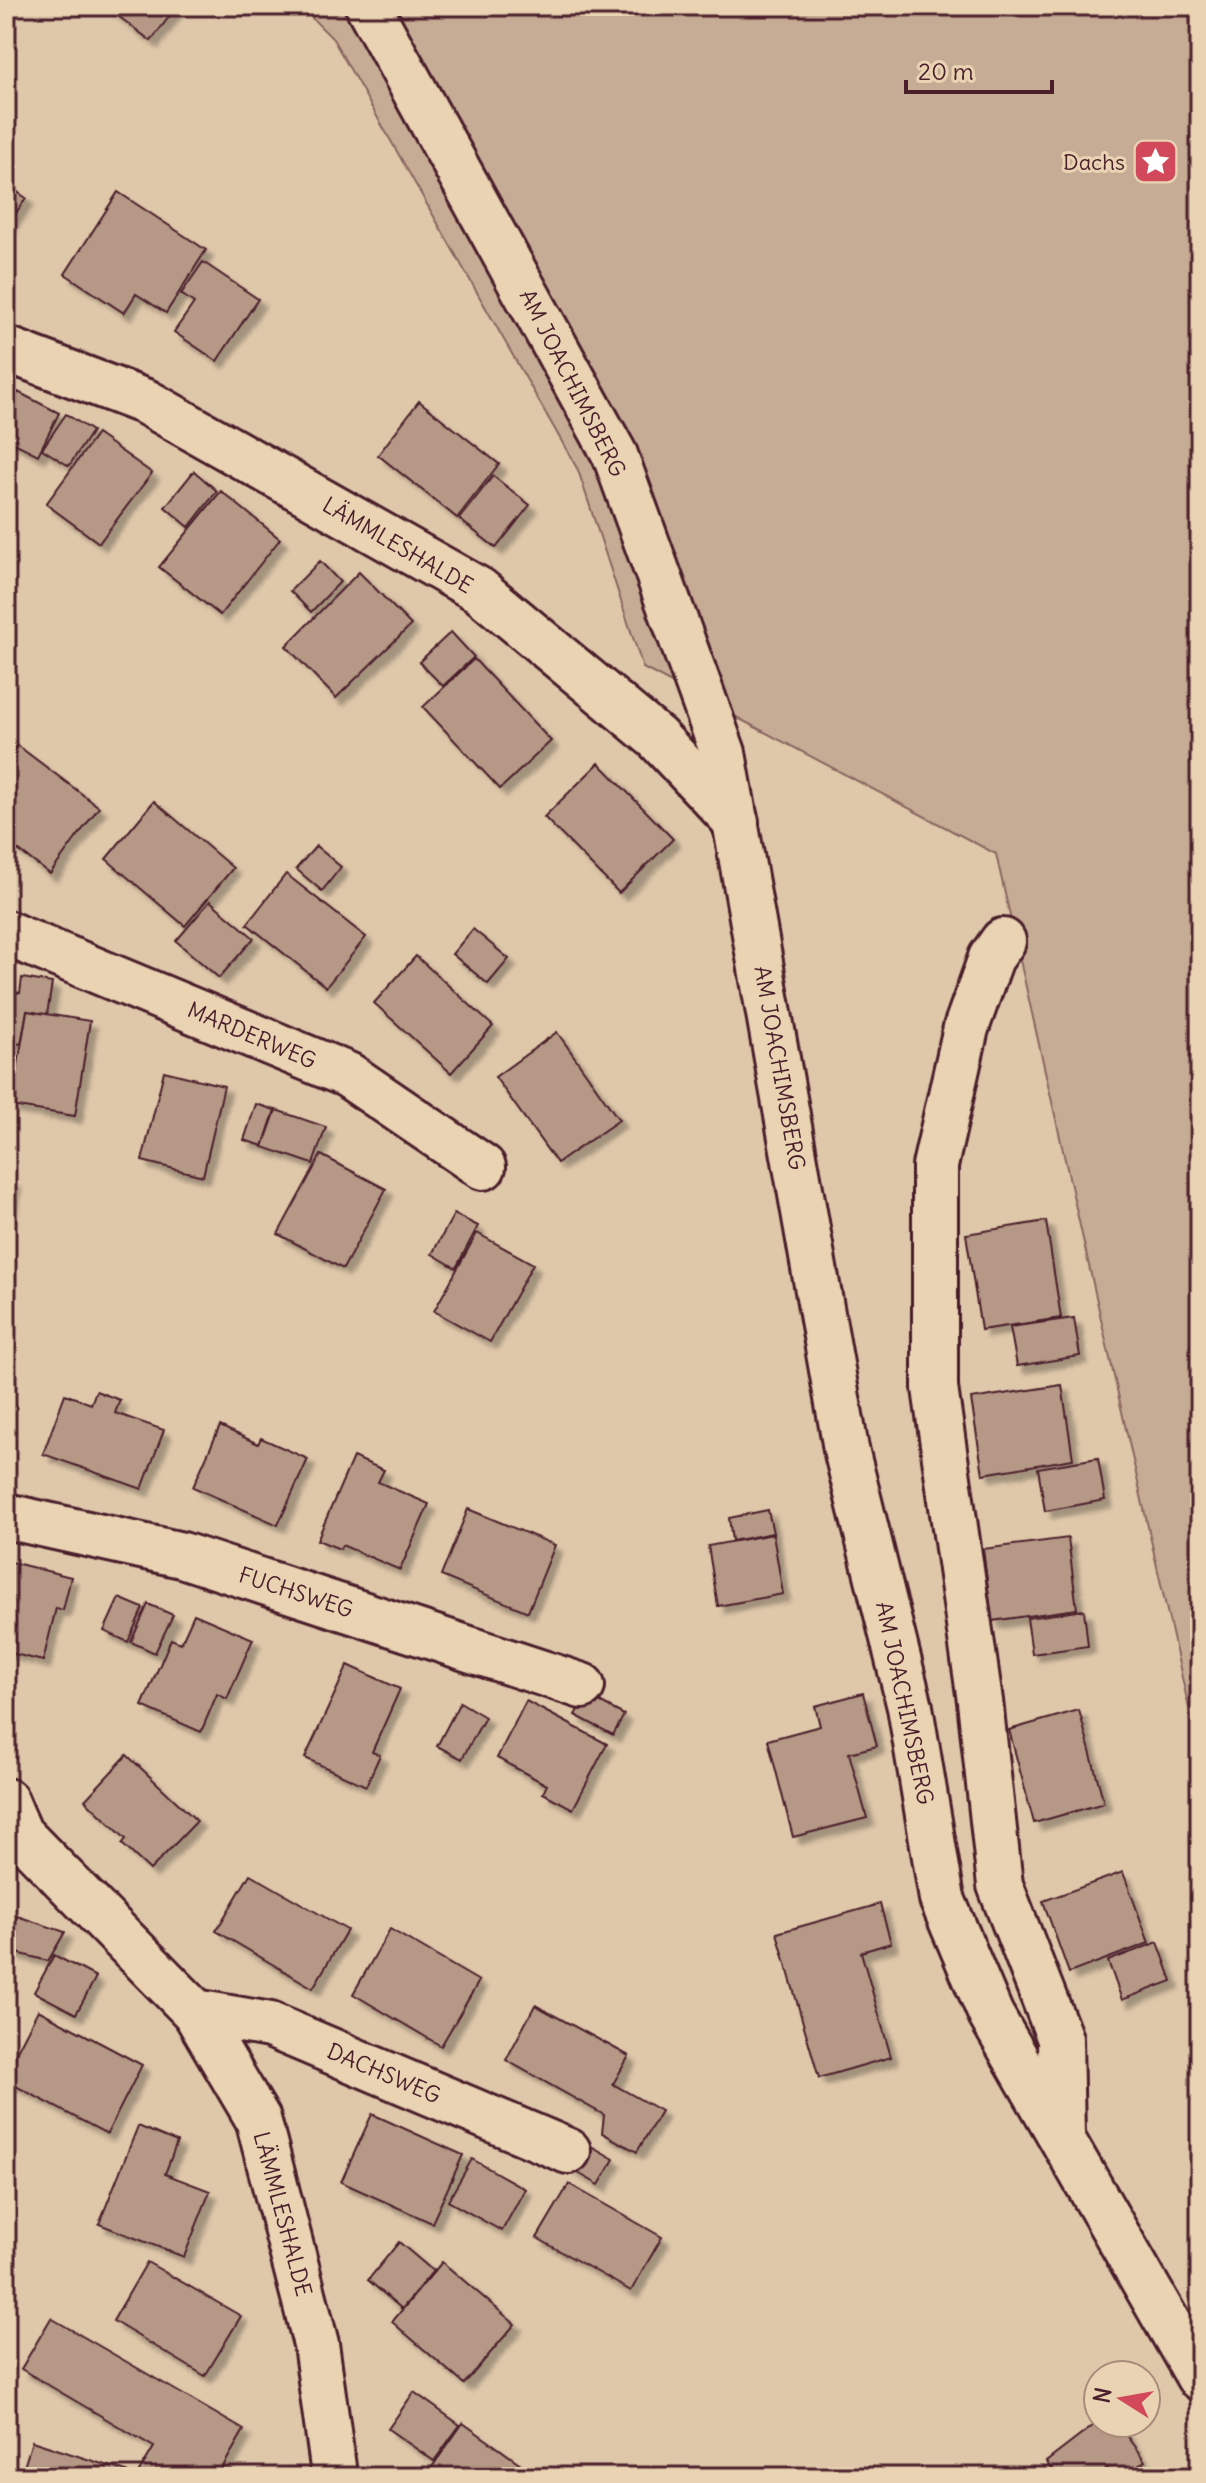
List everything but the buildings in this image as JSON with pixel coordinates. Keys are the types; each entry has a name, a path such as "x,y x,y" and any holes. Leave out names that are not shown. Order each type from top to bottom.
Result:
{"street":[{"name":"AM JOACHIMSBERG","path":"370,15 615,455 723,753 846,1449 910,1707 942,1899 991,2015 1200,2379"},
{"name":"LÄMMLESHALDE","path":"6,349 146,402 479,590 657,738 736,822"},
{"name":"MARDERWEG","path":"6,933 348,1075 483,1167"},
{"name":"AM JOACHIMSBERG","path":"1003,941 991,958 966,1028 935,1166 935,1388 980,1701 1000,1885 1060,2039 1062,2139"},
{"name":"FUCHSWEG","path":"6,1516 182,1555 582,1686"},
{"name":"LÄMMLESHALDE","path":"11,1821 195,2012 258,2119 316,2344 332,2477"},
{"name":"DACHSWEG","path":"195,2012 270,2025 568,2151"}],"shaded area":[{"path":"300,6 1200,6 1200,1757 996,854 643,668 578,470 333,39"}],"place":[{"name":"Dachs","path":"1156,162"}]}
